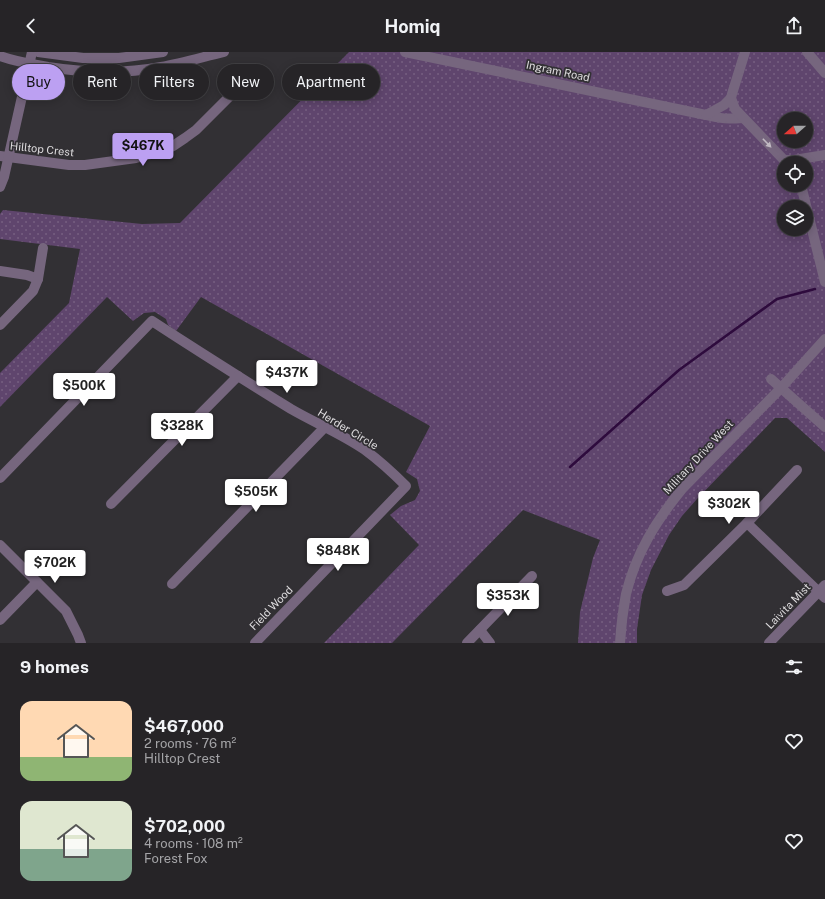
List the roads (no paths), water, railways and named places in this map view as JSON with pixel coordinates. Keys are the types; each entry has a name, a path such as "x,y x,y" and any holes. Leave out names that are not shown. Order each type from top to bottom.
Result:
{"street":[{"path":"0,56 30,64 32,52"},
{"path":"38,52 83,58 119,58 163,52"},
{"path":"65,69 99,72 134,70 160,67 224,52"},
{"name":"Ingram Road","path":"405,52 720,118 743,118"},
{"path":"706,115 724,105 731,98 745,52"},
{"path":"807,52 825,73"},
{"path":"731,98 735,109 780,156"},
{"path":"0,187 4,177 4,157 20,100"},
{"name":"Hilltop Crest","path":"4,157 69,165 85,165 136,158 173,146 196,130 226,100"},
{"path":"813,159 825,155"},
{"path":"803,192 825,282"},
{"path":"0,325 33,291 38,279 43,248"},
{"path":"0,271 27,275 38,279"},
{"name":"Herder Circle","path":"0,478 152,321 301,415 365,450 406,486"},
{"name":"Military Drive West","path":"620,643 622,615 630,582 643,547 655,525 682,489 781,388 825,339"},
{"path":"111,504 238,376"},
{"path":"771,379 825,427"},
{"path":"172,584 325,427"},
{"path":"667,592 684,585 747,523 797,470"},
{"name":"Field Wood","path":"254,643 406,486"},
{"path":"747,523 823,591"},
{"path":"0,545 66,611 81,643"},
{"path":"467,643 532,576"},
{"path":"0,620 37,582"},
{"name":"Laivita Mist","path":"769,643 823,591"},
{"path":"480,630 490,643"}],"waterway":[{"path":"570,467 679,370 777,299 815,289"}]}
